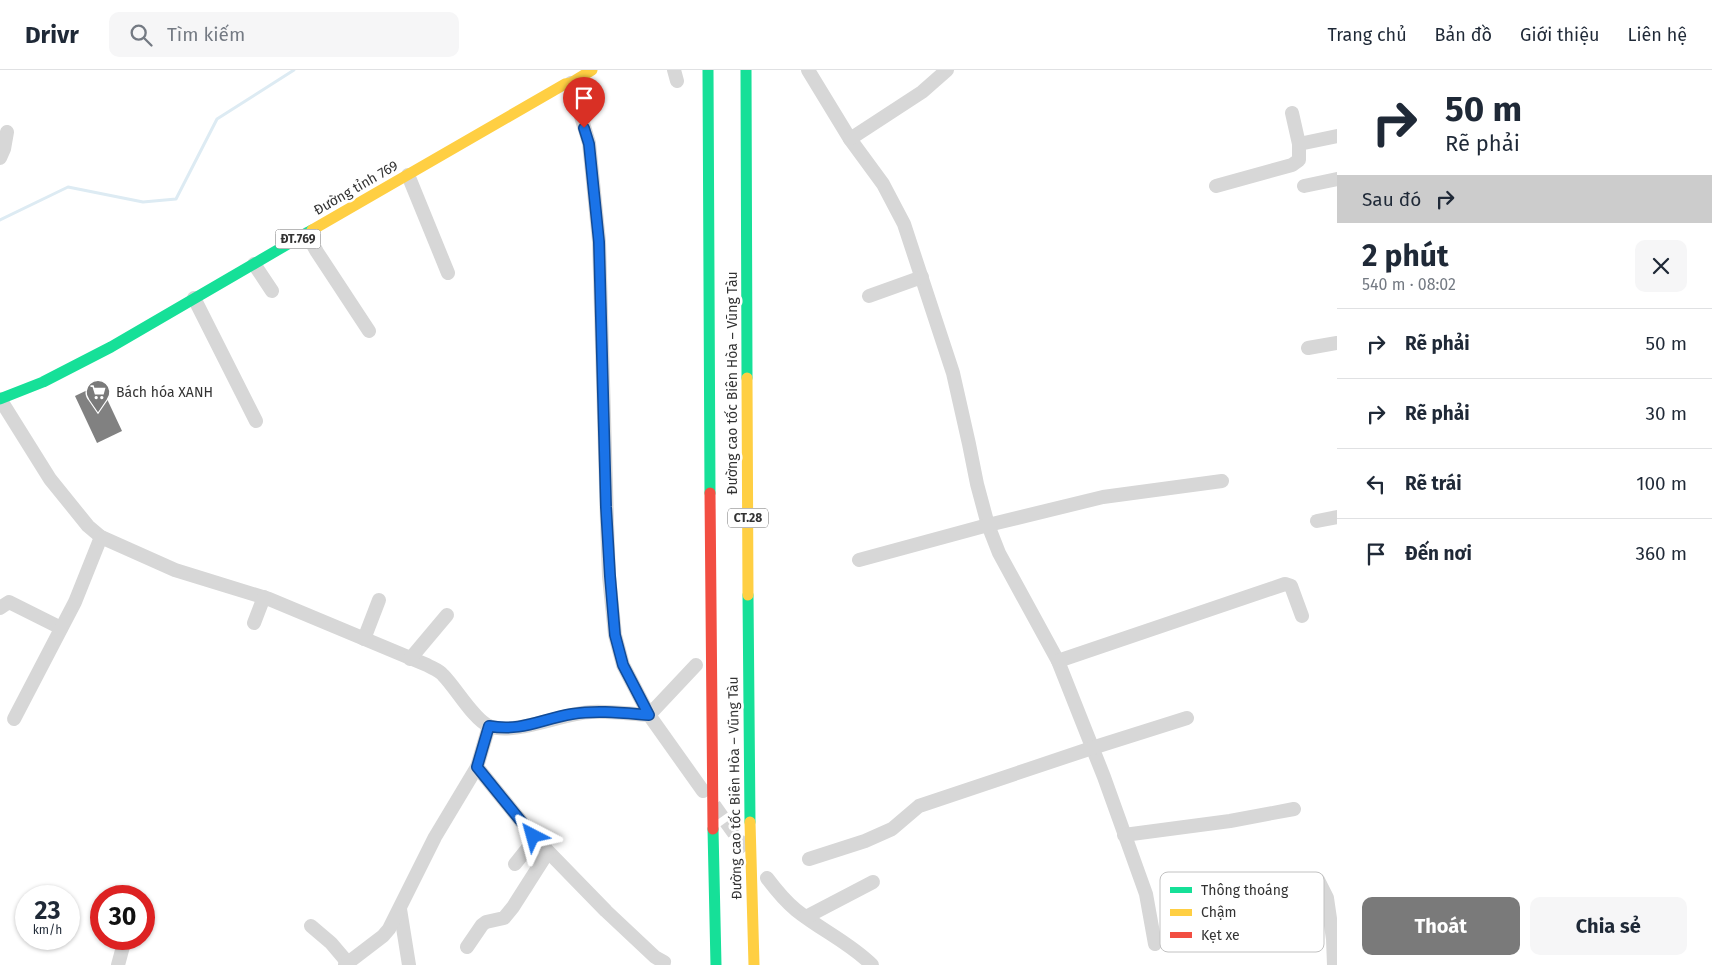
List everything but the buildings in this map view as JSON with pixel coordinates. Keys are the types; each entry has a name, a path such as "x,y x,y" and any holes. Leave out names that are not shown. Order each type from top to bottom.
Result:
{"main road":[{"name":"Đường tỉnh 769","path":"0,399 21,392 56,376 111,347 592,70"},
{"name":"Đường cao tốc Biên Hòa – Vũng Tàu","path":"708,70 711,770 716,965"},
{"name":"Đường cao tốc Biên Hòa – Vũng Tàu","path":"746,70 749,760 754,965"}],"street":[{"path":"808,70 850,139 883,184 904,224 952,373 988,525 999,553 1058,662 1104,777 1146,894 1155,944"},
{"path":"850,139 922,92 947,70"},
{"path":"571,83 589,144 599,242 606,507 615,635 623,665 649,715 703,791"},
{"path":"1216,186 1292,165 1300,157 1292,113"},
{"path":"0,158 4,149 7,132"},
{"path":"1299,144 1337,136"},
{"path":"408,175 448,274"},
{"path":"1304,186 1337,179"},
{"path":"307,234 369,331"},
{"path":"254,264 272,291"},
{"path":"869,296 922,277"},
{"path":"194,298 256,421"},
{"path":"1308,348 1337,343"},
{"path":"0,399 50,479 88,526 101,537 175,570 264,598 442,673 478,718 489,726 519,728 570,714 592,712 649,715 696,665"},
{"path":"859,560 988,525 1103,497 1222,481"},
{"path":"1316,521 1337,517"},
{"path":"14,719 75,602 101,537"},
{"path":"1058,662 1284,584 1291,586 1302,616"},
{"path":"254,623 264,598"},
{"path":"364,639 379,600"},
{"path":"0,608 9,602 61,628"},
{"path":"410,659 446,616"},
{"path":"809,859 865,841 892,829 919,806 1187,718"},
{"path":"311,926 331,942 347,964 383,936 400,909 435,837 477,767 489,726"},
{"path":"477,767 548,852 641,944 655,957 664,962 663,965"},
{"path":"1124,835 1230,821 1294,809"},
{"path":"515,864 535,838"},
{"path":"467,947 482,925 486,922 504,918 548,852"},
{"path":"766,878 780,895 806,917 860,952 872,965"},
{"path":"806,917 873,882"},
{"path":"1324,894 1333,939 1334,965"},
{"path":"400,909 409,965"},
{"path":"118,965 121,950"}],"waterway":[{"path":"0,220 68,187 143,202 176,199 217,119 294,70"}],"tunnel":[{"path":"714,805 748,853"}],"traffic: fast":[{"path":"708,70 710,493"},
{"path":"746,70 747,378"},
{"path":"0,399 43,382 111,347 312,230"},
{"path":"748,595 750,822"},
{"path":"713,829 716,965"}],"traffic: slow":[{"path":"312,230 592,70"},
{"path":"747,378 748,595"},
{"path":"750,822 754,965"}],"traffic: jam":[{"path":"710,493 713,829"}],"place":[{"name":"Bách hóa XANH","path":"98,413"}],"route":[{"path":"533,836 477,767 489,726 519,728 570,714 592,712 649,715 623,665 615,635 606,507 599,242 589,144 584,128"}]}
